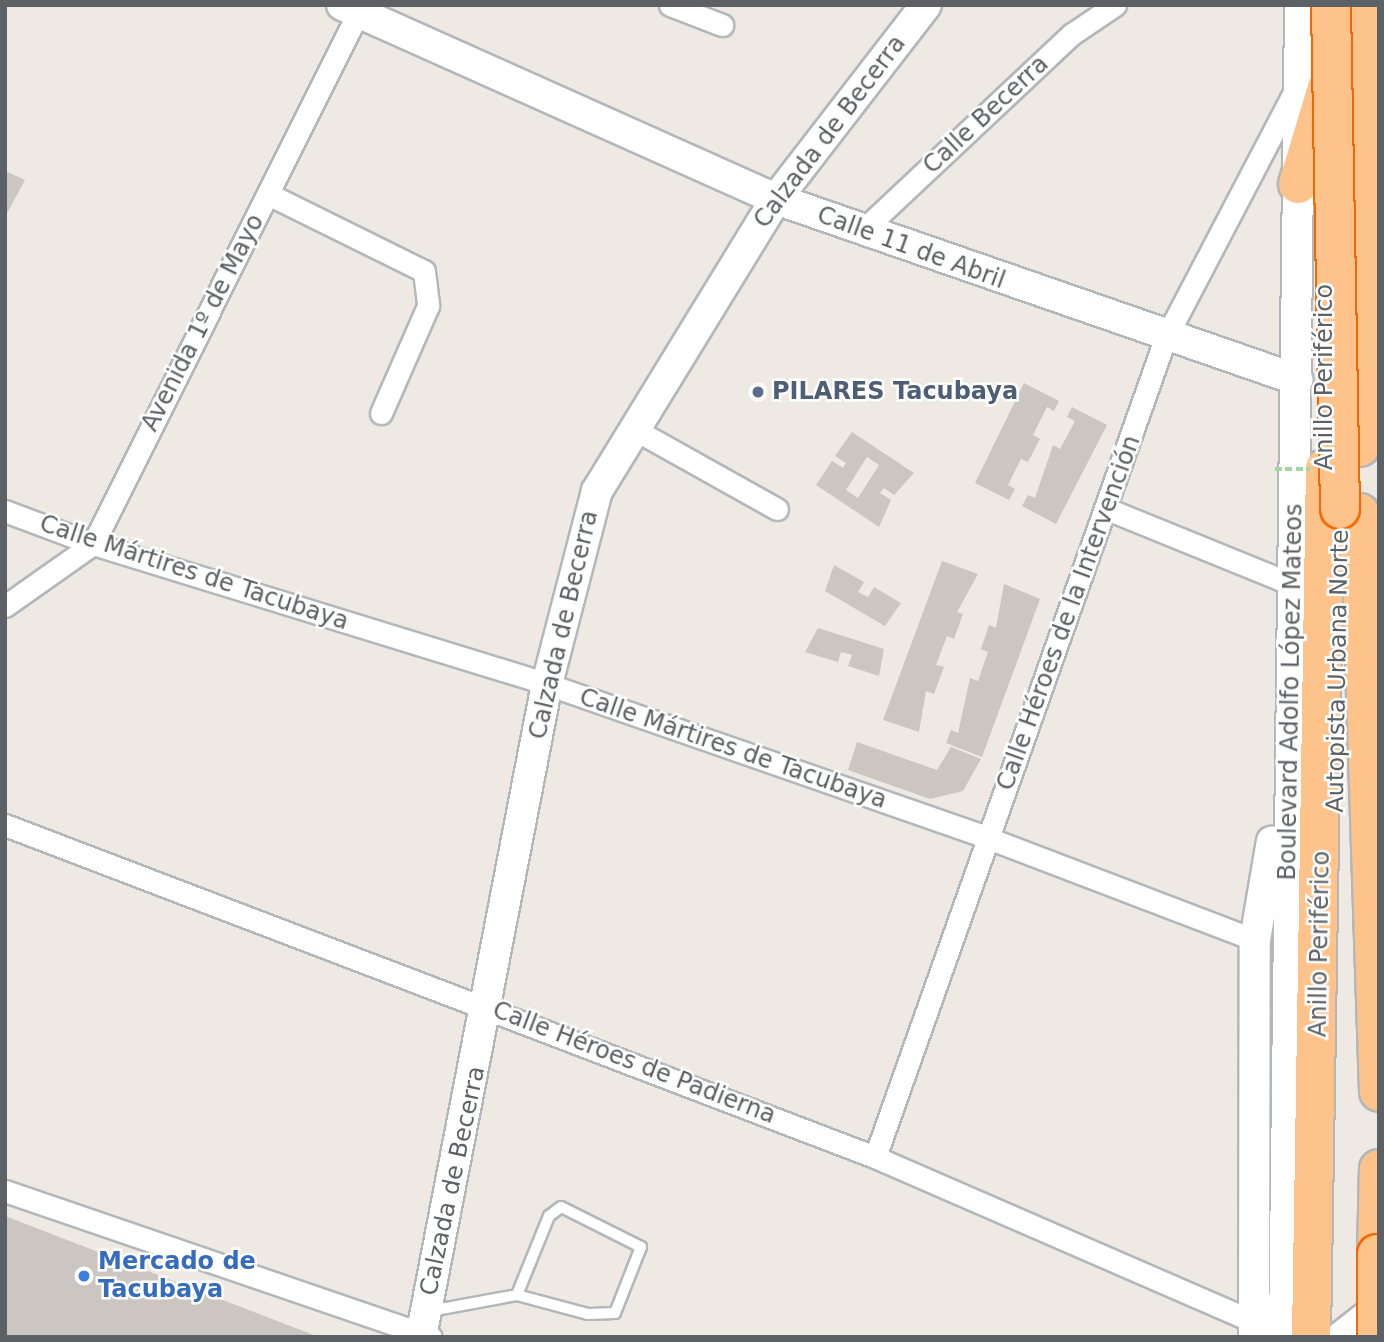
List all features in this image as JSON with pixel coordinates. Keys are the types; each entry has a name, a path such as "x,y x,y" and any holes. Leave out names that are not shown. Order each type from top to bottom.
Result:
{"highway":[{"name":"Anillo Periférico","path":"1311,1337 1314,1264 1313,86 1332,5"},
{"name":"Autopista Urbana Norte","path":"1322,1337 1341,647 1332,5"},
{"name":"Autopista Urbana Norte","path":"1363,5 1358,265 1362,622 1379,1092"},
{"path":"1298,184 1313,86"},
{"path":"1377,1337 1379,1169"}],"street":[{"path":"670,5 722,25"},
{"name":"Calzada de Becerra","path":"425,1330 489,1007 547,684 586,521 632,428 776,199 926,5"},
{"name":"Calle Becerra","path":"862,231 1072,34 1115,5"},
{"path":"1300,5 1313,86"},
{"name":"Calle 11 de Abril","path":"355,6 776,199 1165,339 1298,380"},
{"name":"Avenida 1º de Mayo","path":"5,606 93,544 268,194 355,6"},
{"name":"Calle Héroes de la Intervención","path":"875,1157 1107,509 1165,339 1313,86"},
{"name":"Boulevard Adolfo López Mateos","path":"1284,1337 1290,734 1298,380 1298,184"},
{"path":"268,194 424,271 428,306 381,414"},
{"path":"632,428 777,509"},
{"path":"1107,509 1294,585"},
{"name":"Calle Mártires de Tacubaya","path":"5,511 93,544 547,684 988,838 1255,940"},
{"path":"1254,1329 1255,940 1290,734"},
{"name":"Calle Héroes de Padierna","path":"5,825 489,1007 875,1157 1254,1329"},
{"path":"5,1191 425,1330"},
{"path":"1341,1337 1379,1307"}],"lane":[{"path":"425,1330 517,1295 588,1314 615,1313 641,1247 561,1207 549,1216 517,1295"}],"building":[{"path":"5,171 25,180 5,217"},
{"path":"1024,383 1059,401 1054,411 1047,407 1033,435 1040,439 1028,462 1021,459 1008,485 1015,489 1009,500 975,483"},
{"path":"1072,407 1107,425 1056,524 1022,506 1028,495 1035,498 1053,445 1060,449 1075,421 1067,417"},
{"path":"852,432 914,473 894,495 884,488 880,493 891,500 879,527 816,485 832,461 843,468 846,463 835,456","holes":["867,457 879,465 858,498 846,490"]},
{"path":"942,561 978,574 957,612 963,614 954,639 947,636 936,665 944,667 934,694 926,691 919,732 883,720"},
{"path":"834,565 864,582 858,592 868,597 874,587 901,603 885,626 825,591"},
{"path":"1004,584 1040,599 982,757 946,743 951,730 958,733 970,678 978,681 988,652 981,649 989,625 996,628"},
{"path":"818,628 884,649 879,676 848,666 852,655 841,652 838,662 805,652"},
{"path":"857,742 937,770 951,747 981,759 963,791 930,799 848,770"},
{"name":"Mercado de Tacubaya","path":"5,1216 319,1337 5,1337"}],"place":[{"name":"PILARES Tacubaya","path":"758,392"},
{"name":"Mercado de Tacubaya","path":"84,1276"}]}
